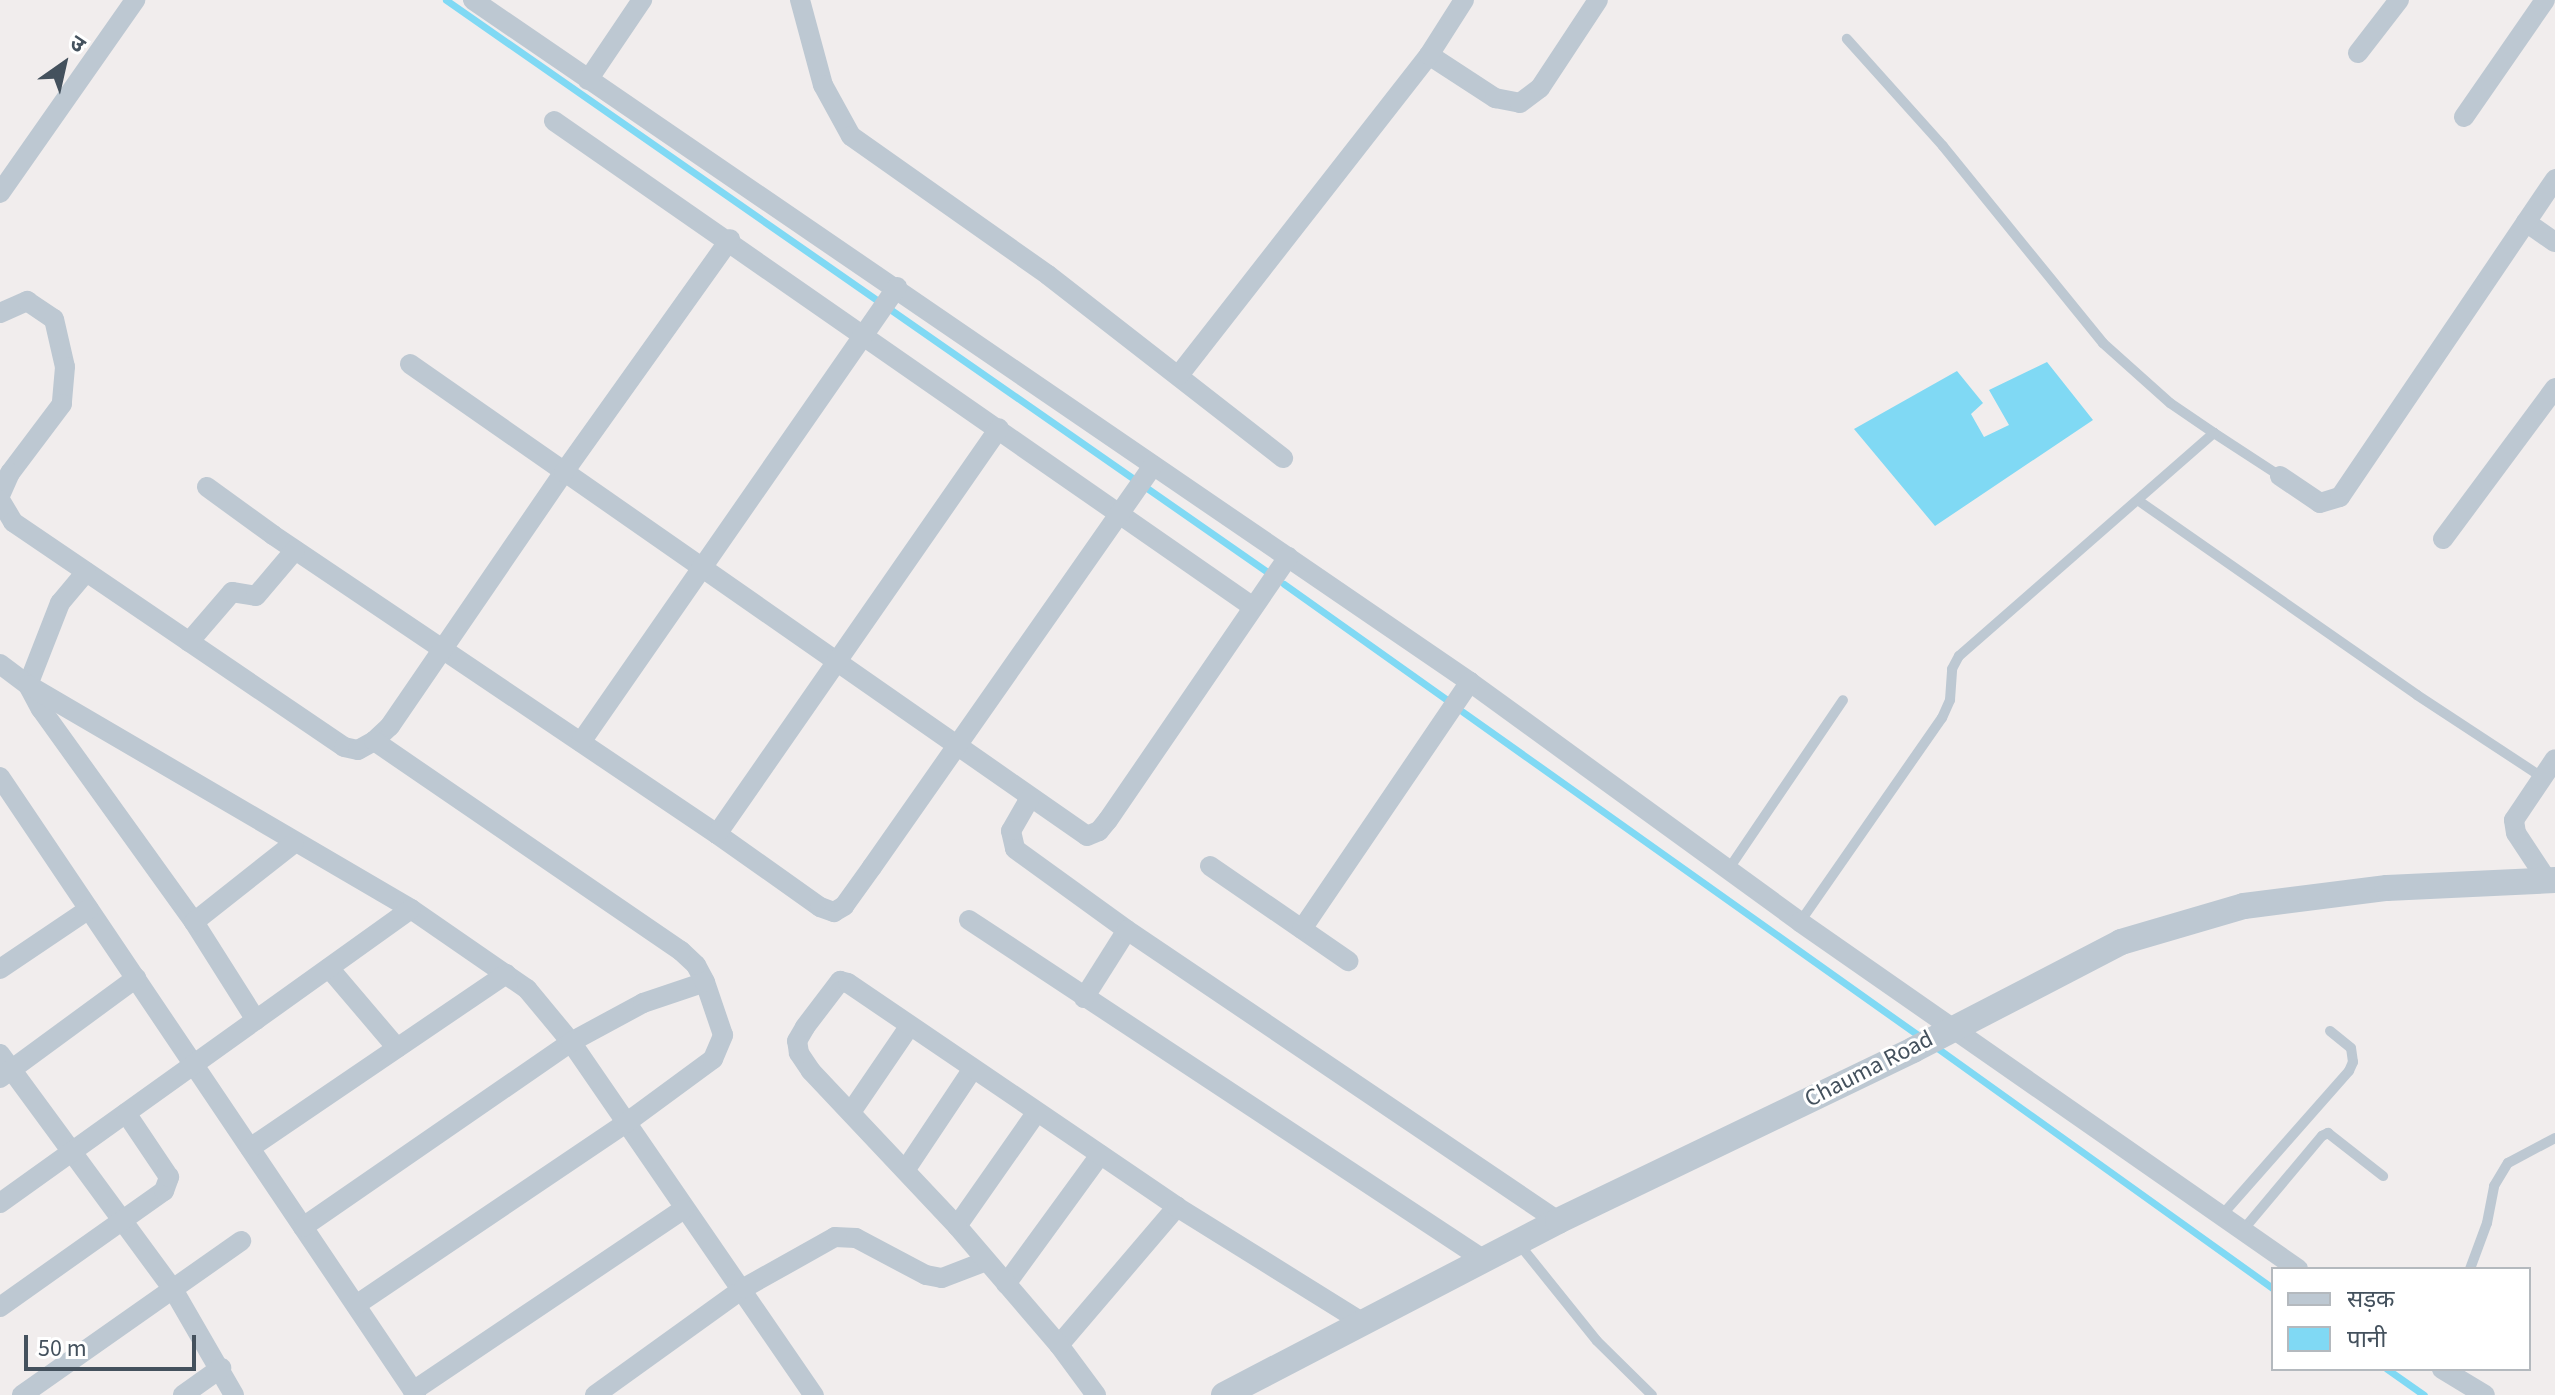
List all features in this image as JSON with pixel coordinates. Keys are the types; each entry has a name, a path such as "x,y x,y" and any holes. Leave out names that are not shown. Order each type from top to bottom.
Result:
{"street":[{"path":"0,193 135,0"},
{"path":"473,0 890,299 1153,466 1470,682 1946,1031 2295,1267"},
{"path":"588,80 642,0"},
{"path":"800,0 823,85 851,136 984,228 1283,458"},
{"path":"1179,375 1429,55 1464,0"},
{"path":"1429,55 1495,98 1520,103 1540,88 1598,0"},
{"path":"2358,53 2399,0"},
{"path":"2464,117 2545,0"},
{"path":"554,121 730,239 1253,607"},
{"path":"2280,476 2320,503 2340,497 2555,179"},
{"path":"2526,222 2555,242"},
{"path":"0,313 27,301 54,319 65,367 62,404 10,473 0,498 13,522 344,747 358,750 390,726 564,472 730,239"},
{"path":"581,742 890,299"},
{"path":"410,364 1087,836 1099,831 1288,557"},
{"path":"2443,539 2555,388"},
{"path":"717,834 999,428"},
{"path":"207,487 820,907 834,912 853,893 954,745 1153,466"},
{"path":"189,642 232,592 256,596 295,550"},
{"path":"86,572 60,603 28,685 41,709 194,922 256,1020"},
{"path":"0,664 28,685 411,909 527,989 571,1042 684,1209 744,1288 814,1395"},
{"path":"1302,929 1470,682"},
{"path":"356,1305 626,1123 713,1059 723,1035 705,982 696,965 681,951 374,741"},
{"path":"2551,880 2516,833 2514,820 2555,759"},
{"path":"0,777 8,807 89,909 415,1393 684,1209"},
{"path":"1030,798 1011,831 1015,849 1127,930 1558,1221"},
{"path":"194,922 294,843"},
{"path":"1210,866 1348,961"},
{"name":"Chauma Road","path":"1224,1395 1558,1221 1913,1050 2121,942 2244,906 2387,888 2551,880"},
{"path":"0,969 89,909"},
{"path":"0,1203 411,909"},
{"path":"969,920 1484,1260"},
{"path":"1084,998 1127,930"},
{"path":"329,968 397,1048"},
{"path":"250,1148 506,974"},
{"path":"136,978 4,1067 174,1291 234,1395"},
{"path":"1096,1395 1059,1345 957,1226 811,1071 799,1053 797,1041 840,981 848,983 1177,1207 1363,1323"},
{"path":"303,1227 571,1042 643,1003 705,982"},
{"path":"851,1112 909,1027"},
{"path":"906,1169 972,1070"},
{"path":"0,1307 164,1191 169,1177 126,1113"},
{"path":"957,1226 1036,1113"},
{"path":"1006,1284 1100,1155"},
{"path":"1059,1345 1177,1207"},
{"path":"595,1395 744,1288 835,1237 856,1238 926,1275 942,1278 986,1261"},
{"path":"22,1395 241,1241"},
{"path":"183,1395 221,1368"},
{"path":"2445,1371 2485,1395"}],"lane":[{"path":"1847,39 1943,146 2103,343 2170,403 2280,476"},
{"path":"1800,922 1942,718 1950,700 1952,669 1959,656 2214,433"},
{"path":"2139,501 2417,695 2542,777"},
{"path":"1728,870 1843,700"},
{"path":"2222,1215 2349,1071 2353,1062 2351,1048 2330,1031"},
{"path":"2243,1230 2322,1136 2328,1133 2383,1176"},
{"path":"2471,1267 2487,1223 2494,1186 2508,1163 2555,1138"},
{"path":"1518,1242 1597,1341 1652,1395"}],"water":[{"path":"2047,362 2093,420 1935,526 1854,429 1957,371 1983,403 1971,414 1984,437 2009,425 1989,390"}],"waterway":[{"path":"446,0 1266,571"},
{"path":"1284,584 1447,700"},
{"path":"1463,712 1922,1038"},
{"path":"1933,1045 2271,1287"},
{"path":"2390,1371 2424,1395"}]}
